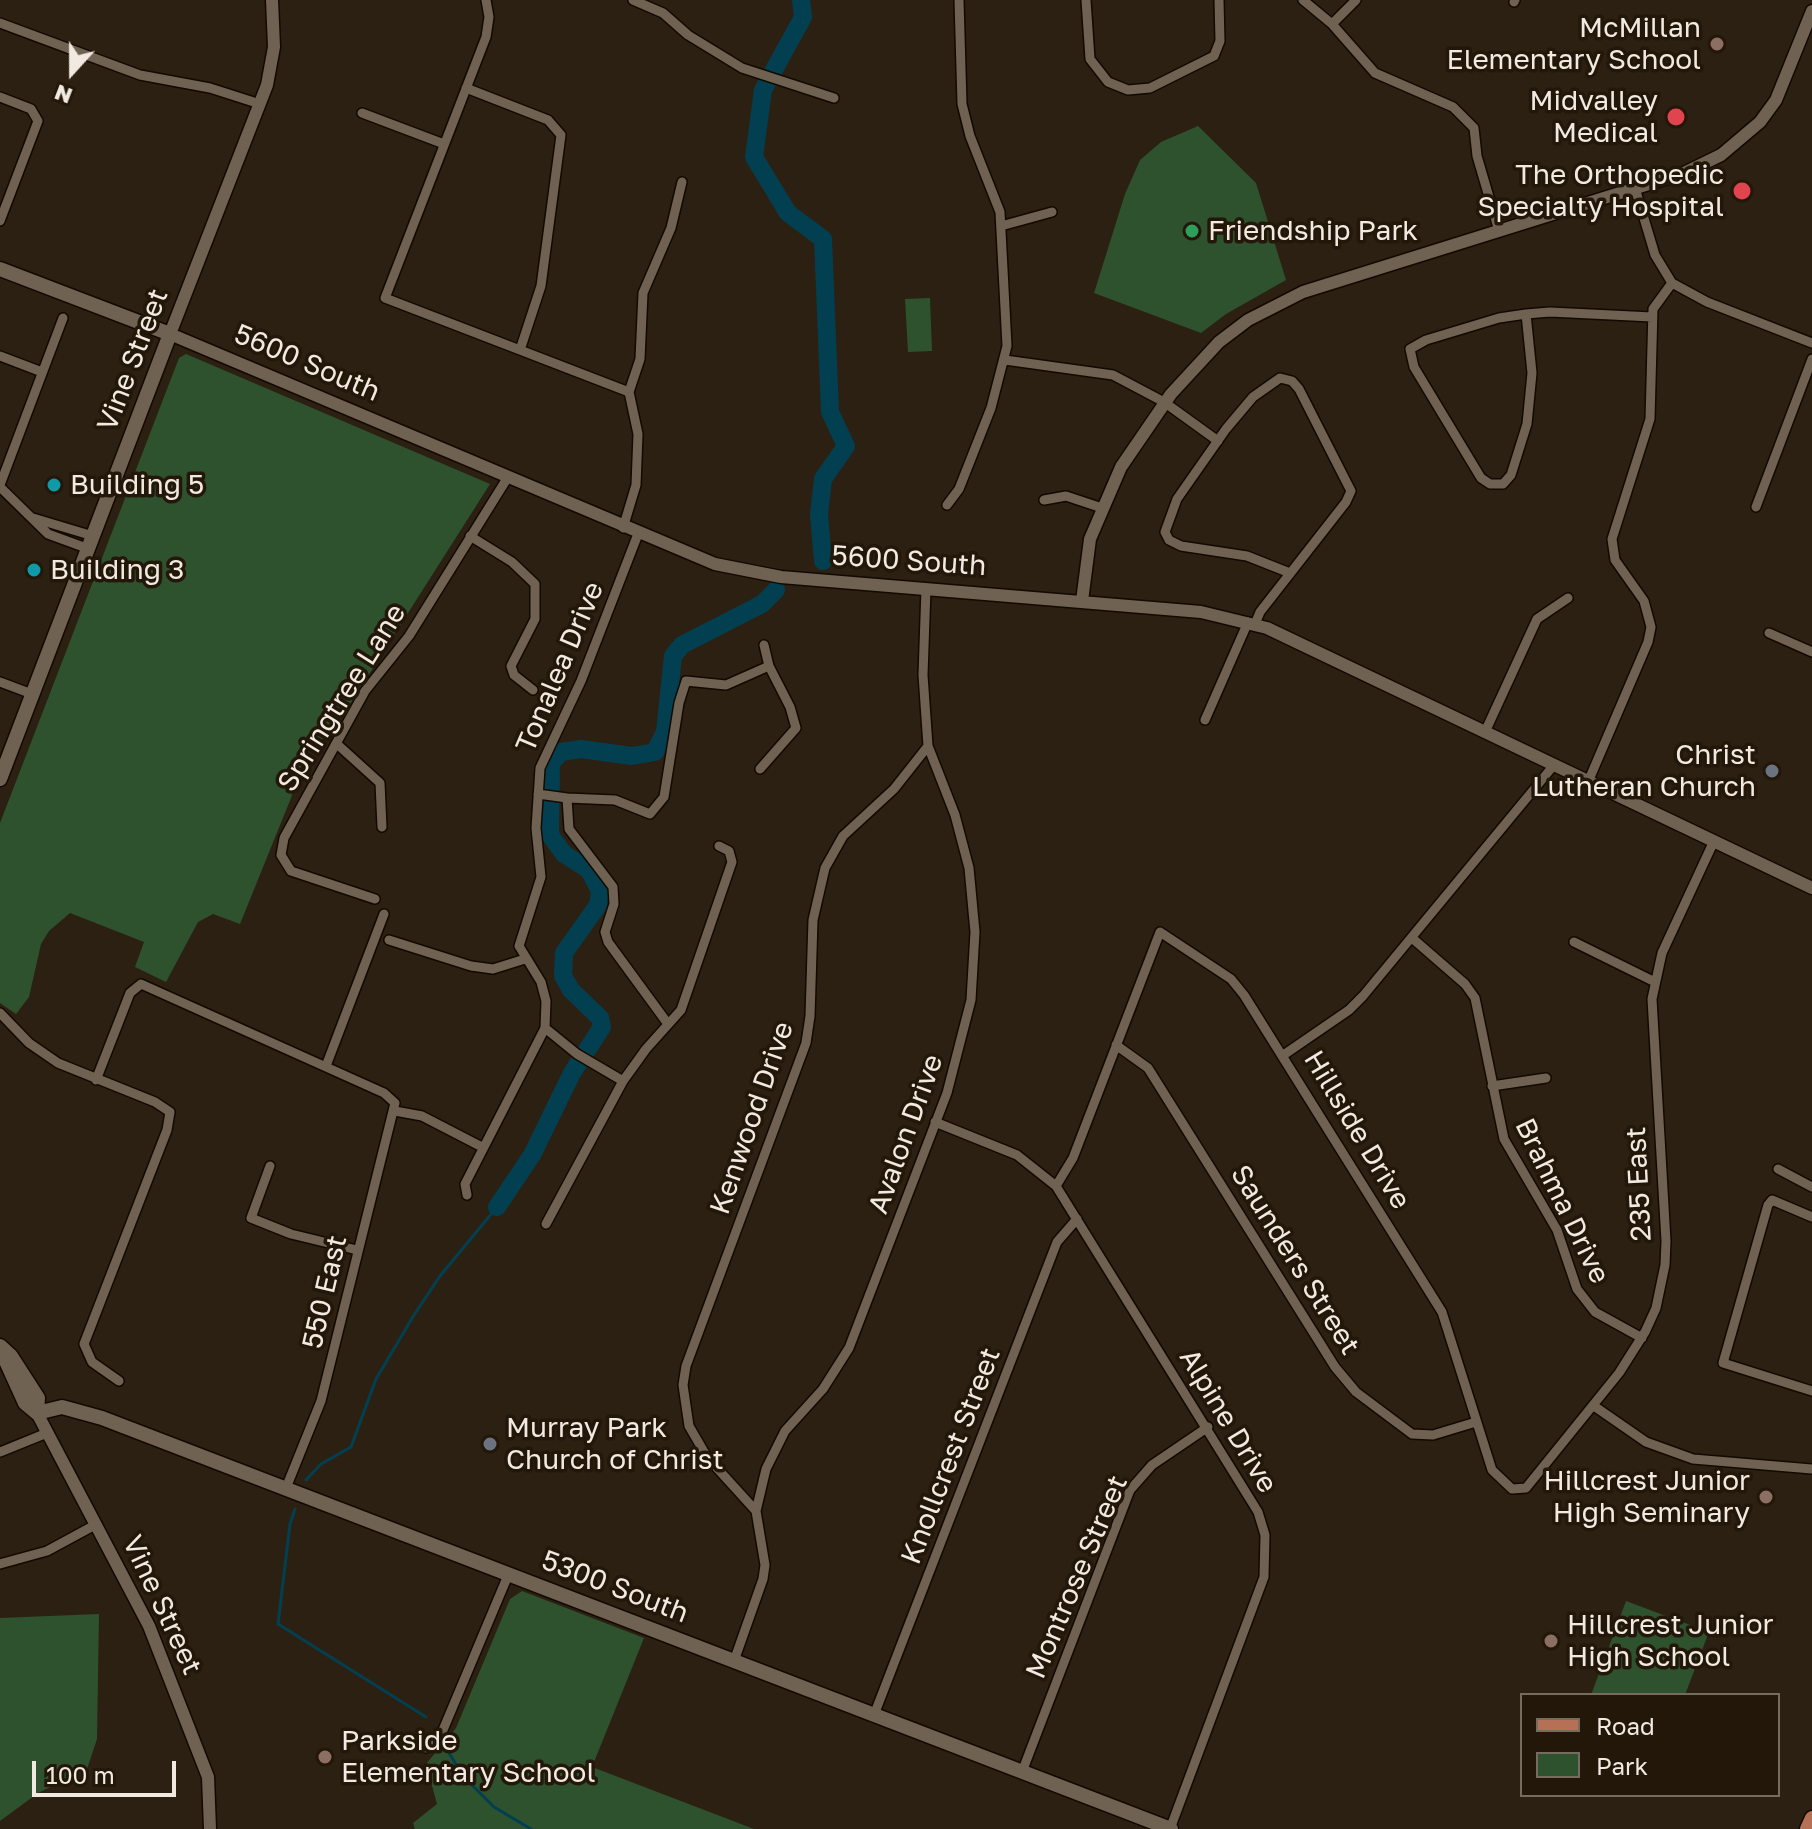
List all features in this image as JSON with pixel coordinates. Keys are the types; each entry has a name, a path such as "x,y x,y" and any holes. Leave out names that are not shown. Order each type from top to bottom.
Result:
{"main road":[{"name":"5600 South","path":"0,269 170,334"},
{"name":"Vine Street","path":"0,779 170,334"},
{"name":"Vine Street","path":"0,1347 25,1403 37,1413"},
{"name":"5300 South","path":"37,1413 52,1408 73,1408 1171,1829"},
{"path":"1807,1829 1812,1818"}],"street":[{"name":"Vine Street","path":"170,334 260,104 273,60 272,0"},
{"path":"486,0 488,28 385,298 629,392"},
{"path":"633,0 663,13 688,35 759,76 834,98"},
{"path":"947,505 959,489 991,408 1005,360 1001,226 996,199 970,136 962,104 959,0"},
{"path":"1086,0 1090,59 1108,82 1128,90 1141,90 1203,64 1218,50 1219,0"},
{"path":"1303,0 1332,24 1375,73 1453,107 1474,128 1477,156 1499,231"},
{"path":"1332,24 1356,0"},
{"path":"1082,601 1086,554 1121,467 1164,402 1219,342 1280,302 1703,164 1737,143 1760,122 1776,100 1812,11"},
{"path":"0,23 140,75 210,88 260,104"},
{"path":"466,88 548,120 559,130 562,141 541,286 520,350"},
{"path":"0,97 36,114 35,132 0,221"},
{"path":"362,113 444,144"},
{"path":"623,528 636,485 638,434 629,392 640,359 643,293 671,228 682,182"},
{"path":"1635,188 1655,255 1672,283 1692,296 1812,343"},
{"path":"1001,226 1052,212"},
{"path":"1588,782 1648,642 1651,627 1644,601 1615,560 1612,539 1650,419 1654,378 1652,317 1657,302 1672,283"},
{"path":"1526,314 1531,401 1511,475 1503,484 1490,484 1481,478 1414,367 1410,349 1426,340 1499,318 1526,314 1550,312 1652,317"},
{"path":"63,318 0,486 48,534 91,543"},
{"name":"5600 South","path":"170,334 623,528 715,564 752,573 1201,612 1251,623 1812,888"},
{"path":"0,356 42,372"},
{"path":"1756,507 1812,359"},
{"path":"1005,360 1113,375 1164,402 1218,441"},
{"path":"1205,720 1251,623 1290,573 1351,491 1299,389 1286,378 1275,379 1253,397 1218,441 1169,514 1165,532 1169,540 1181,546 1247,556 1290,573"},
{"name":"Springtree Lane","path":"375,899 296,873 281,855 288,827 338,745 365,691 409,636 508,477"},
{"path":"1044,500 1066,496 1102,508"},
{"name":"Tonalea Drive","path":"525,959 520,952 521,938 541,877 536,828 542,759 581,681 638,534"},
{"path":"470,536 512,562 535,584 535,619 511,666 514,675 533,690"},
{"name":"Avalon Drive","path":"734,1661 763,1579 763,1553 756,1511 766,1469 776,1446 823,1389 849,1348 965,1034 974,970 975,932 964,846 928,746 923,675 926,589"},
{"path":"1485,732 1537,619 1568,598"},
{"path":"1769,633 1812,652"},
{"path":"760,769 796,728 790,707 769,666 764,645"},
{"path":"541,794 615,800 650,814 664,797 679,703 686,681 726,685 769,666"},
{"path":"0,682 32,694"},
{"path":"338,745 380,783 382,827"},
{"name":"Kenwood Drive","path":"756,1511 698,1444 684,1407 686,1366 806,1043 810,1016 813,920 825,868 843,836 894,789 928,746"},
{"name":"Hillside Drive","path":"1522,1490 1512,1489 1492,1470 1442,1312 1282,1056 1349,1010 1554,765"},
{"path":"562,797 569,829 613,887 614,904 605,932 608,942 668,1024"},
{"name":"235 East","path":"1522,1490 1594,1406 1642,1338 1656,1308 1665,1265 1665,1212 1651,1023 1655,982 1670,935 1714,841"},
{"path":"546,1224 623,1081 681,1010 732,862 729,851 719,846"},
{"path":"326,1066 384,914"},
{"path":"1056,1186 1073,1158 1160,932 1231,979 1282,1056"},
{"name":"Brahma Drive","path":"1412,938 1465,984 1475,998 1504,1139 1557,1230 1577,1289 1595,1312 1642,1338"},
{"path":"389,940 471,966 493,969 525,959 544,991 545,1028 482,1147 465,1184 467,1195"},
{"path":"1574,942 1655,982"},
{"path":"96,1080 130,993 136,984 147,985 384,1093 395,1107 422,1116 482,1147"},
{"path":"0,1013 46,1056 96,1080 155,1102 170,1112 167,1130 84,1344 92,1362 119,1381"},
{"path":"545,1028 582,1057 623,1081"},
{"name":"Saunders Street","path":"1116,1045 1148,1068 1335,1367 1356,1392 1412,1434 1433,1435 1476,1422"},
{"path":"1492,1086 1546,1078"},
{"name":"550 East","path":"286,1488 321,1401 395,1107"},
{"name":"Alpine Drive","path":"935,1122 1017,1155 1056,1186 1258,1512 1267,1558 1257,1599 1171,1829"},
{"path":"270,1166 251,1218 291,1234 357,1250"},
{"path":"1778,1169 1812,1187"},
{"path":"1812,1217 1772,1200 1768,1205 1723,1363 1812,1391"},
{"name":"Knollcrest Street","path":"874,1715 1057,1242 1077,1219"},
{"path":"1594,1406 1646,1442 1693,1459 1812,1469"},
{"name":"Vine Street","path":"37,1413 149,1626 209,1782 210,1829"},
{"name":"Montrose Street","path":"1022,1772 1130,1490 1152,1465 1208,1427"},
{"path":"0,1452 47,1433"},
{"path":"0,1564 47,1551 95,1525"},
{"path":"426,1748 443,1730 509,1573"}],"green space":[{"name":"Friendship Park","path":"1198,126 1256,183 1286,280 1226,314 1201,333 1094,293 1125,194 1140,160 1161,142"},
{"path":"930,298 932,351 908,352 905,299"},
{"path":"186,354 490,484 333,731 305,753 291,798 240,924 213,914 198,922 166,982 135,967 144,942 70,913 49,931 41,944 29,997 16,1014 0,1003 0,823 179,358"},
{"path":"522,1591 644,1638 592,1767 754,1829 415,1829 413,1823 437,1804 426,1764 456,1728 510,1599"},
{"path":"1626,1601 1709,1632 1686,1693 1592,1693"},
{"path":"99,1614 97,1739 87,1769 38,1793 0,1821 0,1618"}],"waterway":[{"path":"801,0 803,17 763,90 754,157 788,213 823,239 830,412 846,446 823,479 819,514 823,561"},
{"path":"497,1207 532,1155 572,1073 602,1027 600,1018 571,990 563,976 564,953 598,905 600,891 589,870 564,854 550,835 551,763 561,752 581,749 632,756 655,752 665,732 673,656 682,645 762,604 776,590"},
{"path":"306,1480 321,1464 351,1447 376,1379 414,1315 440,1276 497,1207"},
{"path":"295,1509 290,1524 278,1624 426,1717"},
{"path":"443,1743 463,1776 494,1807 531,1829"}],"place":[{"name":"McMillan Elementary School","path":"1717,44"},
{"name":"Midvalley Medical","path":"1676,117"},
{"name":"The Orthopedic Specialty Hospital","path":"1742,191"},
{"name":"Friendship Park","path":"1192,231"},
{"name":"Building 5","path":"54,485"},
{"name":"Building 3","path":"34,570"},
{"name":"Christ Lutheran Church","path":"1772,771"},
{"name":"Murray Park Church of Christ","path":"490,1444"},
{"name":"Hillcrest Junior High Seminary","path":"1766,1497"},
{"name":"Hillcrest Junior High School","path":"1551,1641"},
{"name":"Parkside Elementary School","path":"325,1757"}]}
